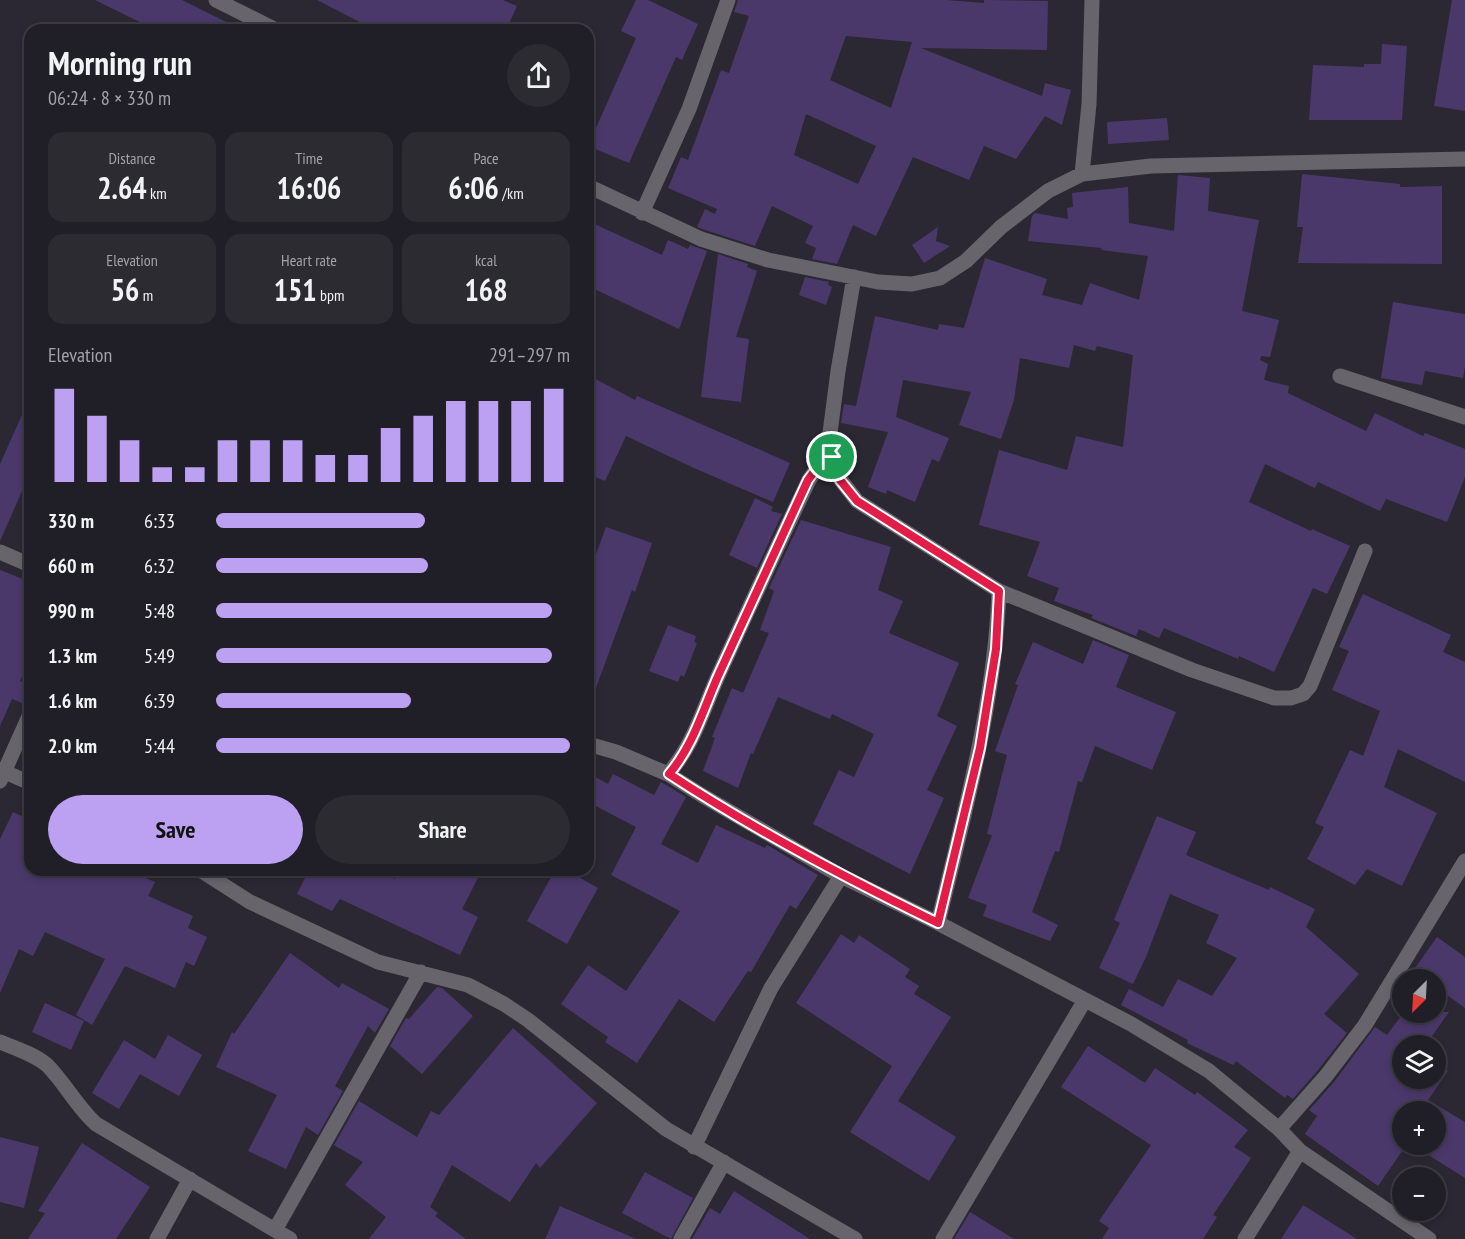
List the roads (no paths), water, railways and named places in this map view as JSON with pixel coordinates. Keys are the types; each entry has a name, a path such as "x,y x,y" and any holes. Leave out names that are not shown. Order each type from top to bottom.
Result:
{"street":[{"path":"216,0 264,24"},
{"path":"1082,174 1089,104 1092,0"},
{"path":"642,213 689,109 724,1"},
{"path":"594,189 701,239 768,260 878,282 912,284 940,278 966,261 1000,227 1048,191 1082,174 1151,166 1465,159"},
{"path":"854,277 830,433 832,457 840,480 857,501 999,591 1192,670 1274,698 1292,698 1303,694 1310,686 1365,551"},
{"path":"1340,376 1465,417"},
{"path":"669,774 680,761 690,742 808,480 817,468 832,457"},
{"path":"0,552 24,562"},
{"path":"938,923 980,748 996,649 999,591"},
{"path":"24,727 2,776 24,782"},
{"path":"594,746 616,752 669,774 841,876 938,923 1131,1024 1209,1071 1279,1129 1300,1151 1429,1239"},
{"path":"1279,1129 1326,1076 1365,1025 1465,861"},
{"path":"209,876 250,902 378,962 468,985 504,1004 666,1129 855,1239"},
{"path":"694,1147 771,988 841,876"},
{"path":"275,1230 421,972"},
{"path":"943,1239 1085,1000"},
{"path":"0,1042 46,1064 96,1124 290,1239"},
{"path":"1245,1239 1300,1151"},
{"path":"681,1239 724,1162"},
{"path":"157,1239 190,1179"}]}
